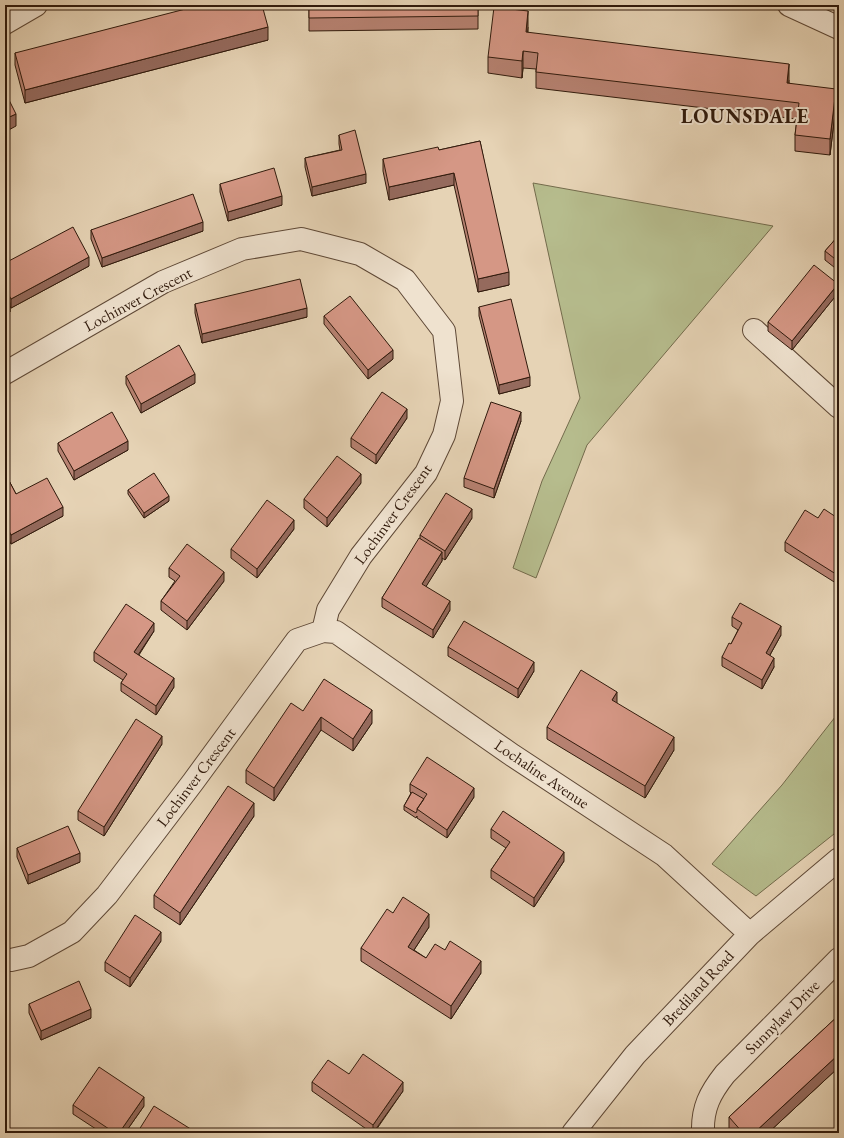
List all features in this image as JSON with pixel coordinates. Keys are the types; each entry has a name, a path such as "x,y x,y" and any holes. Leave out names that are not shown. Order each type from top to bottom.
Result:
{"street":[{"path":"5,23 36,5"},
{"path":"789,5 839,28"},
{"name":"Lochinver Crescent","path":"5,374 163,282 242,249 301,239 360,254 405,280 444,330 452,401 444,435 426,473 361,556 328,610 323,631 297,640 193,782 107,895 72,932 29,956 5,960"},
{"path":"754,330 839,407"},
{"name":"Lochaline Avenue","path":"323,631 336,632 512,755 664,855 750,934"},
{"name":"Brediland Road","path":"573,1133 635,1055 750,934 839,859"},
{"name":"Sunnylaw Drive","path":"703,1133 702,1123 706,1104 713,1089 725,1074 839,959"}],"green space":[{"path":"533,183 773,226 587,445 536,578 513,568 542,481 580,398"},
{"path":"839,712 839,830 756,896 712,864 782,785"}],"building":[{"path":"201,5 262,5 268,27 25,90 15,53"},
{"path":"309,5 478,5 478,16 309,18"},
{"path":"494,7 528,11 526,32 789,64 787,83 836,89 830,139 795,135 799,103 536,72 538,53 523,51 522,61 488,57"},
{"path":"5,92 16,114 5,119"},
{"path":"355,130 366,174 312,187 305,158 342,150 339,135"},
{"path":"480,141 509,272 478,279 454,173 389,187 383,159 438,147 439,150"},
{"path":"274,168 282,196 228,212 220,184"},
{"path":"193,194 203,222 102,258 91,230"},
{"path":"73,227 89,257 11,299 5,288 5,263"},
{"path":"839,235 839,262 825,251"},
{"path":"814,265 838,284 792,341 768,322"},
{"path":"300,279 307,308 202,334 195,304"},
{"path":"5,294 10,303 5,305"},
{"path":"350,296 393,350 368,370 324,316"},
{"path":"511,299 530,377 499,385 479,307"},
{"path":"179,345 195,374 141,404 126,376"},
{"path":"382,392 407,409 376,455 351,438"},
{"path":"491,402 521,412 494,489 464,478"},
{"path":"112,412 128,441 74,471 58,443"},
{"path":"337,456 361,474 327,518 304,499"},
{"path":"5,473 16,494 47,478 63,507 11,535 5,523"},
{"path":"154,473 169,496 144,513 128,490"},
{"path":"446,493 472,509 445,551 420,535"},
{"path":"267,500 294,520 257,569 231,549"},
{"path":"824,509 839,519 839,576 785,542 805,510 818,518"},
{"path":"419,538 442,552 422,584 450,601 433,630 382,598"},
{"path":"187,544 224,572 187,621 161,601 180,576 169,568"},
{"path":"740,603 781,626 766,653 774,658 762,680 722,657 742,623 732,617"},
{"path":"126,604 154,623 134,652 174,678 156,706 121,683 127,674 94,652"},
{"path":"464,621 534,662 518,689 448,647"},
{"path":"581,670 617,692 612,700 674,737 645,786 547,727"},
{"path":"324,679 372,710 353,739 321,717 274,788 246,770 291,703 303,711"},
{"path":"136,719 162,736 104,827 78,811"},
{"path":"427,757 474,788 447,830 417,809 427,794 410,784"},
{"path":"228,786 254,803 180,913 154,895"},
{"path":"412,792 424,799 416,813 404,806"},
{"path":"503,811 564,852 534,898 491,870 510,842 491,829"},
{"path":"68,826 80,853 28,875 17,848"},
{"path":"403,897 429,914 408,947 426,958 435,944 445,950 450,941 481,961 451,1006 361,948 387,909 393,913"},
{"path":"135,915 161,932 130,978 105,962"},
{"path":"79,981 91,1009 41,1031 29,1004"},
{"path":"839,1015 839,1054 754,1133 743,1133 729,1117"},
{"path":"363,1054 403,1082 373,1125 312,1082 328,1060 349,1074"},
{"path":"99,1067 144,1097 119,1133 115,1133 73,1105"},
{"path":"154,1106 197,1133 137,1133"}],"district":[{"name":"LOUNSDALE","path":"745,116"}]}
